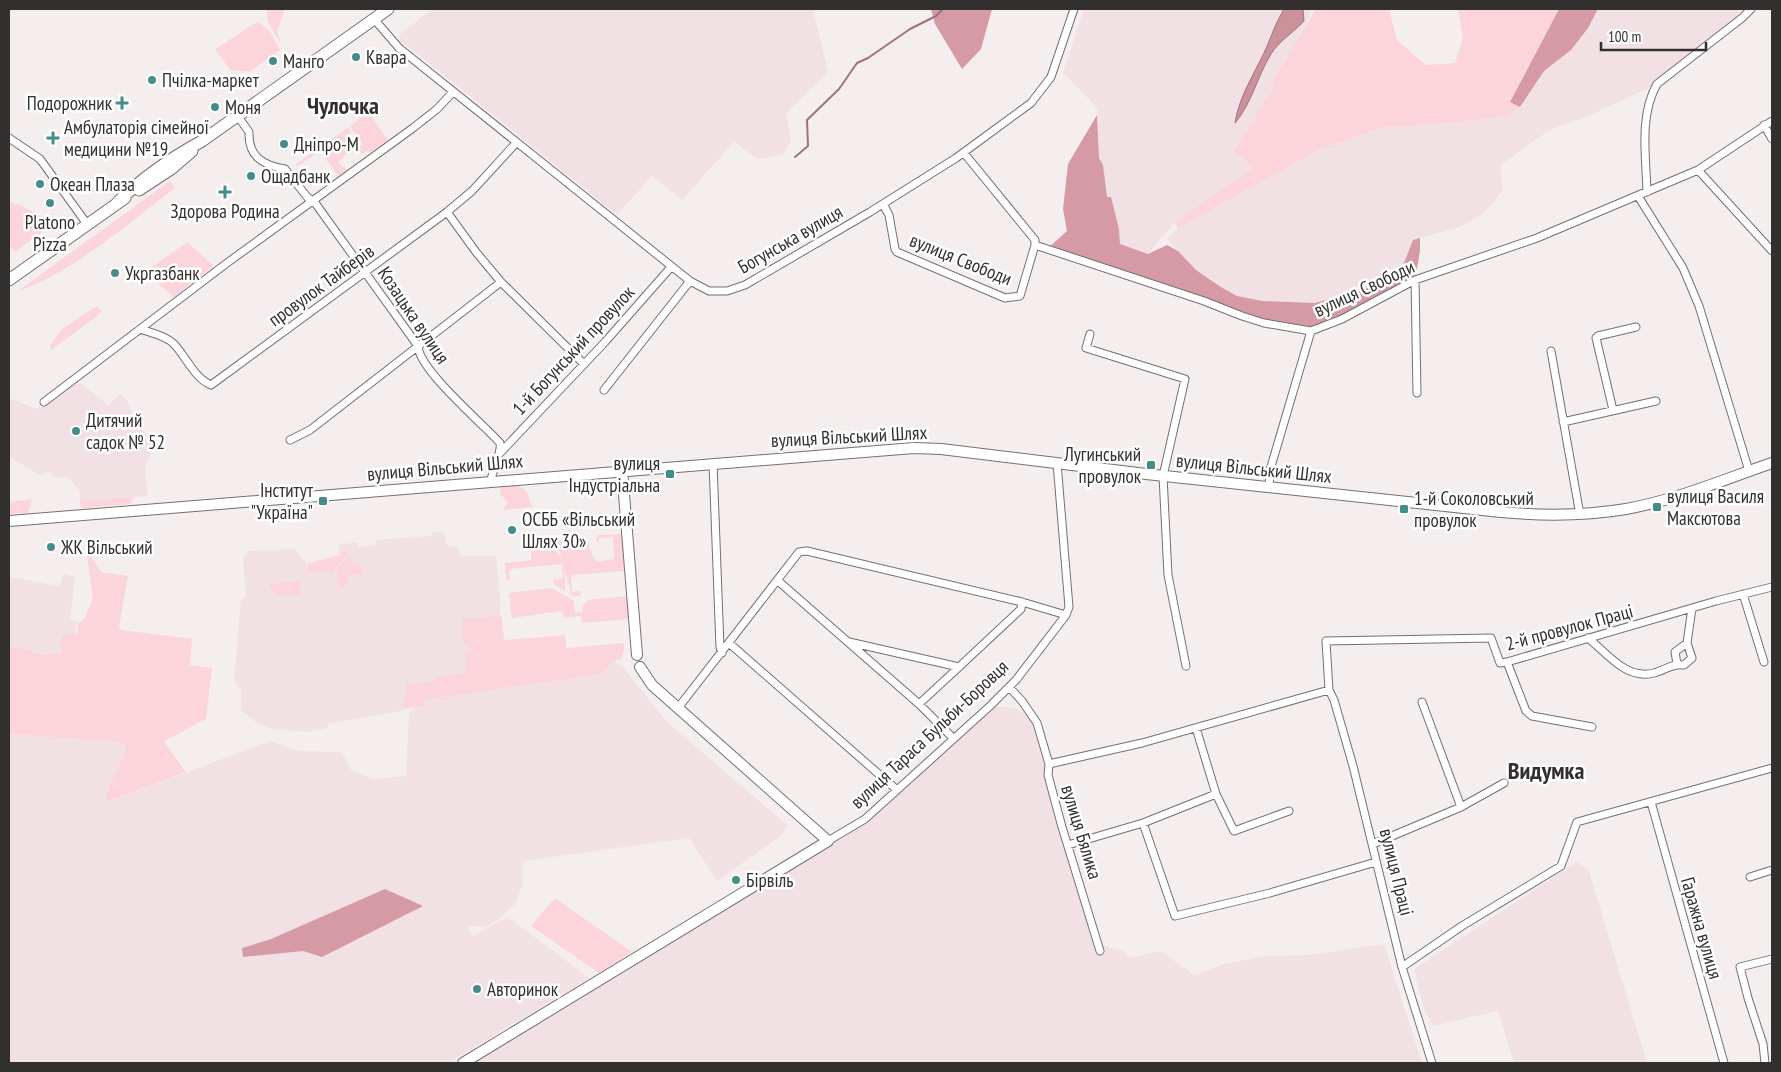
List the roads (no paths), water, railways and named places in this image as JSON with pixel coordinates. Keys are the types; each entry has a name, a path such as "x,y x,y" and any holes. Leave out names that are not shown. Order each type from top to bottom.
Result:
{"main road":[{"path":"9,280 118,202 171,169 202,141 237,115 388,9"}],"street":[{"name":"Богунська вулиця","path":"374,19 399,48 690,282 709,291 727,291 745,285 883,204 964,153 1031,103 1051,77 1074,9"},
{"path":"1647,192 1645,116 1649,98 1657,84 1687,58 1742,18 1750,9"},
{"path":"44,402 312,200 413,128 437,109 453,92"},
{"name":"Козацька вулиця","path":"237,115 249,132 248,144 257,157 273,166 285,169 308,198 312,200 418,346 418,352 448,391 500,443 499,455"},
{"name":"вулиця Свободи","path":"883,204 889,215 897,252 1005,298 1020,296 1035,245 1204,300 1264,323 1311,330 1342,319 1415,280 1515,246 1698,170 1772,121"},
{"path":"1764,125 1772,139"},
{"path":"9,138 40,159 87,224"},
{"name":"провулок Тайберів","path":"140,329 162,336 173,343 193,369 210,386 448,212 472,191 516,143"},
{"path":"964,153 1035,240 1035,245"},
{"path":"1698,170 1772,251"},
{"path":"1638,196 1683,268 1699,306 1749,471"},
{"path":"448,212 476,252 501,282 584,364"},
{"name":"1-й Богунський провулок","path":"499,455 671,267"},
{"path":"1415,280 1418,393"},
{"path":"290,440 310,430 501,282"},
{"path":"604,390 690,282"},
{"path":"1613,410 1596,338 1636,327"},
{"path":"1269,487 1270,470 1311,330"},
{"path":"1090,334 1086,348 1185,379 1163,476 1168,575 1186,666"},
{"path":"1551,351 1580,515"},
{"path":"1563,422 1656,401"},
{"name":"вулиця Вільський Шлях","path":"9,521 491,480 908,448 940,449 1163,476 1536,515 1580,515 1628,509 1772,464"},
{"path":"491,480 499,455"},
{"path":"713,463 720,646 722,653"},
{"path":"678,708 799,552 807,551 1022,602 1066,615 1069,607 1057,463"},
{"path":"622,470 640,667 652,685 828,841"},
{"path":"777,580 919,704 953,738"},
{"name":"2-й провулок Праці","path":"1326,641 1492,638 1500,663 1772,587"},
{"path":"1743,594 1764,662"},
{"path":"919,704 1021,609 1022,602"},
{"path":"1588,638 1632,674 1652,673 1677,664 1684,665 1692,658 1687,643 1692,608"},
{"name":"вулиця Тараса Бульби-Боровця","path":"463,1063 865,819 1009,687 1066,615"},
{"path":"846,641 959,667"},
{"name":"вулиця Праці","path":"1326,641 1329,690 1334,700 1373,844 1402,967 1432,1063"},
{"path":"729,643 897,790"},
{"path":"1677,664 1675,652 1687,643"},
{"path":"1507,662 1526,711 1532,716 1592,727"},
{"name":"вулиця Бялика","path":"1009,687 1022,701 1037,724 1049,764 1048,775 1100,951"},
{"path":"1049,764 1142,743 1329,690"},
{"path":"1422,702 1461,807"},
{"path":"1196,728 1216,794 1234,831 1289,811"},
{"path":"1402,967 1462,926 1561,866 1577,822 1772,768"},
{"path":"1373,844 1461,807 1504,783"},
{"path":"1068,845 1143,823 1216,794"},
{"name":"Гаражна вулиця","path":"1651,802 1724,1063"},
{"path":"1143,823 1176,916 1270,893 1376,862"},
{"path":"1750,877 1772,870"},
{"path":"1766,1063 1763,1044 1740,967 1772,959"}],"waterway":[{"path":"795,157 808,146 807,120 839,89 857,63 868,58 910,29 936,16 943,9"}],"place":[{"name":"Квара","path":"356,57"},
{"name":"Манго","path":"273,61"},
{"name":"Пчілка-маркет","path":"152,80"},
{"name":"Подорожник","path":"122,103"},
{"name":"Моня","path":"215,107"},
{"name":"Амбулаторія сімейної медицини №19","path":"53,138"},
{"name":"Дніпро-М","path":"284,144"},
{"name":"Ощадбанк","path":"251,176"},
{"name":"Океан Плаза","path":"40,184"},
{"name":"Здорова Родина","path":"225,192"},
{"name":"Platono Pizza","path":"50,203"},
{"name":"Укргазбанк","path":"115,273"},
{"name":"Дитячий садок № 52","path":"76,431"},
{"name":"Лугинський провулок","path":"1151,465"},
{"name":"вулиця Індустріальна","path":"670,474"},
{"name":"Інститут \"Україна\"","path":"323,501"},
{"name":"вулиця Василя Максютова","path":"1657,507"},
{"name":"1-й Соколовський провулок","path":"1404,509"},
{"name":"ОСББ «Вільський Шлях 30»","path":"512,530"},
{"name":"ЖК Вільський","path":"51,547"},
{"name":"Бірвіль","path":"736,880"},
{"name":"Авторинок","path":"477,989"}],"district":[{"name":"Чулочка","path":"343,105"},
{"name":"Видумка","path":"1546,770"}]}
